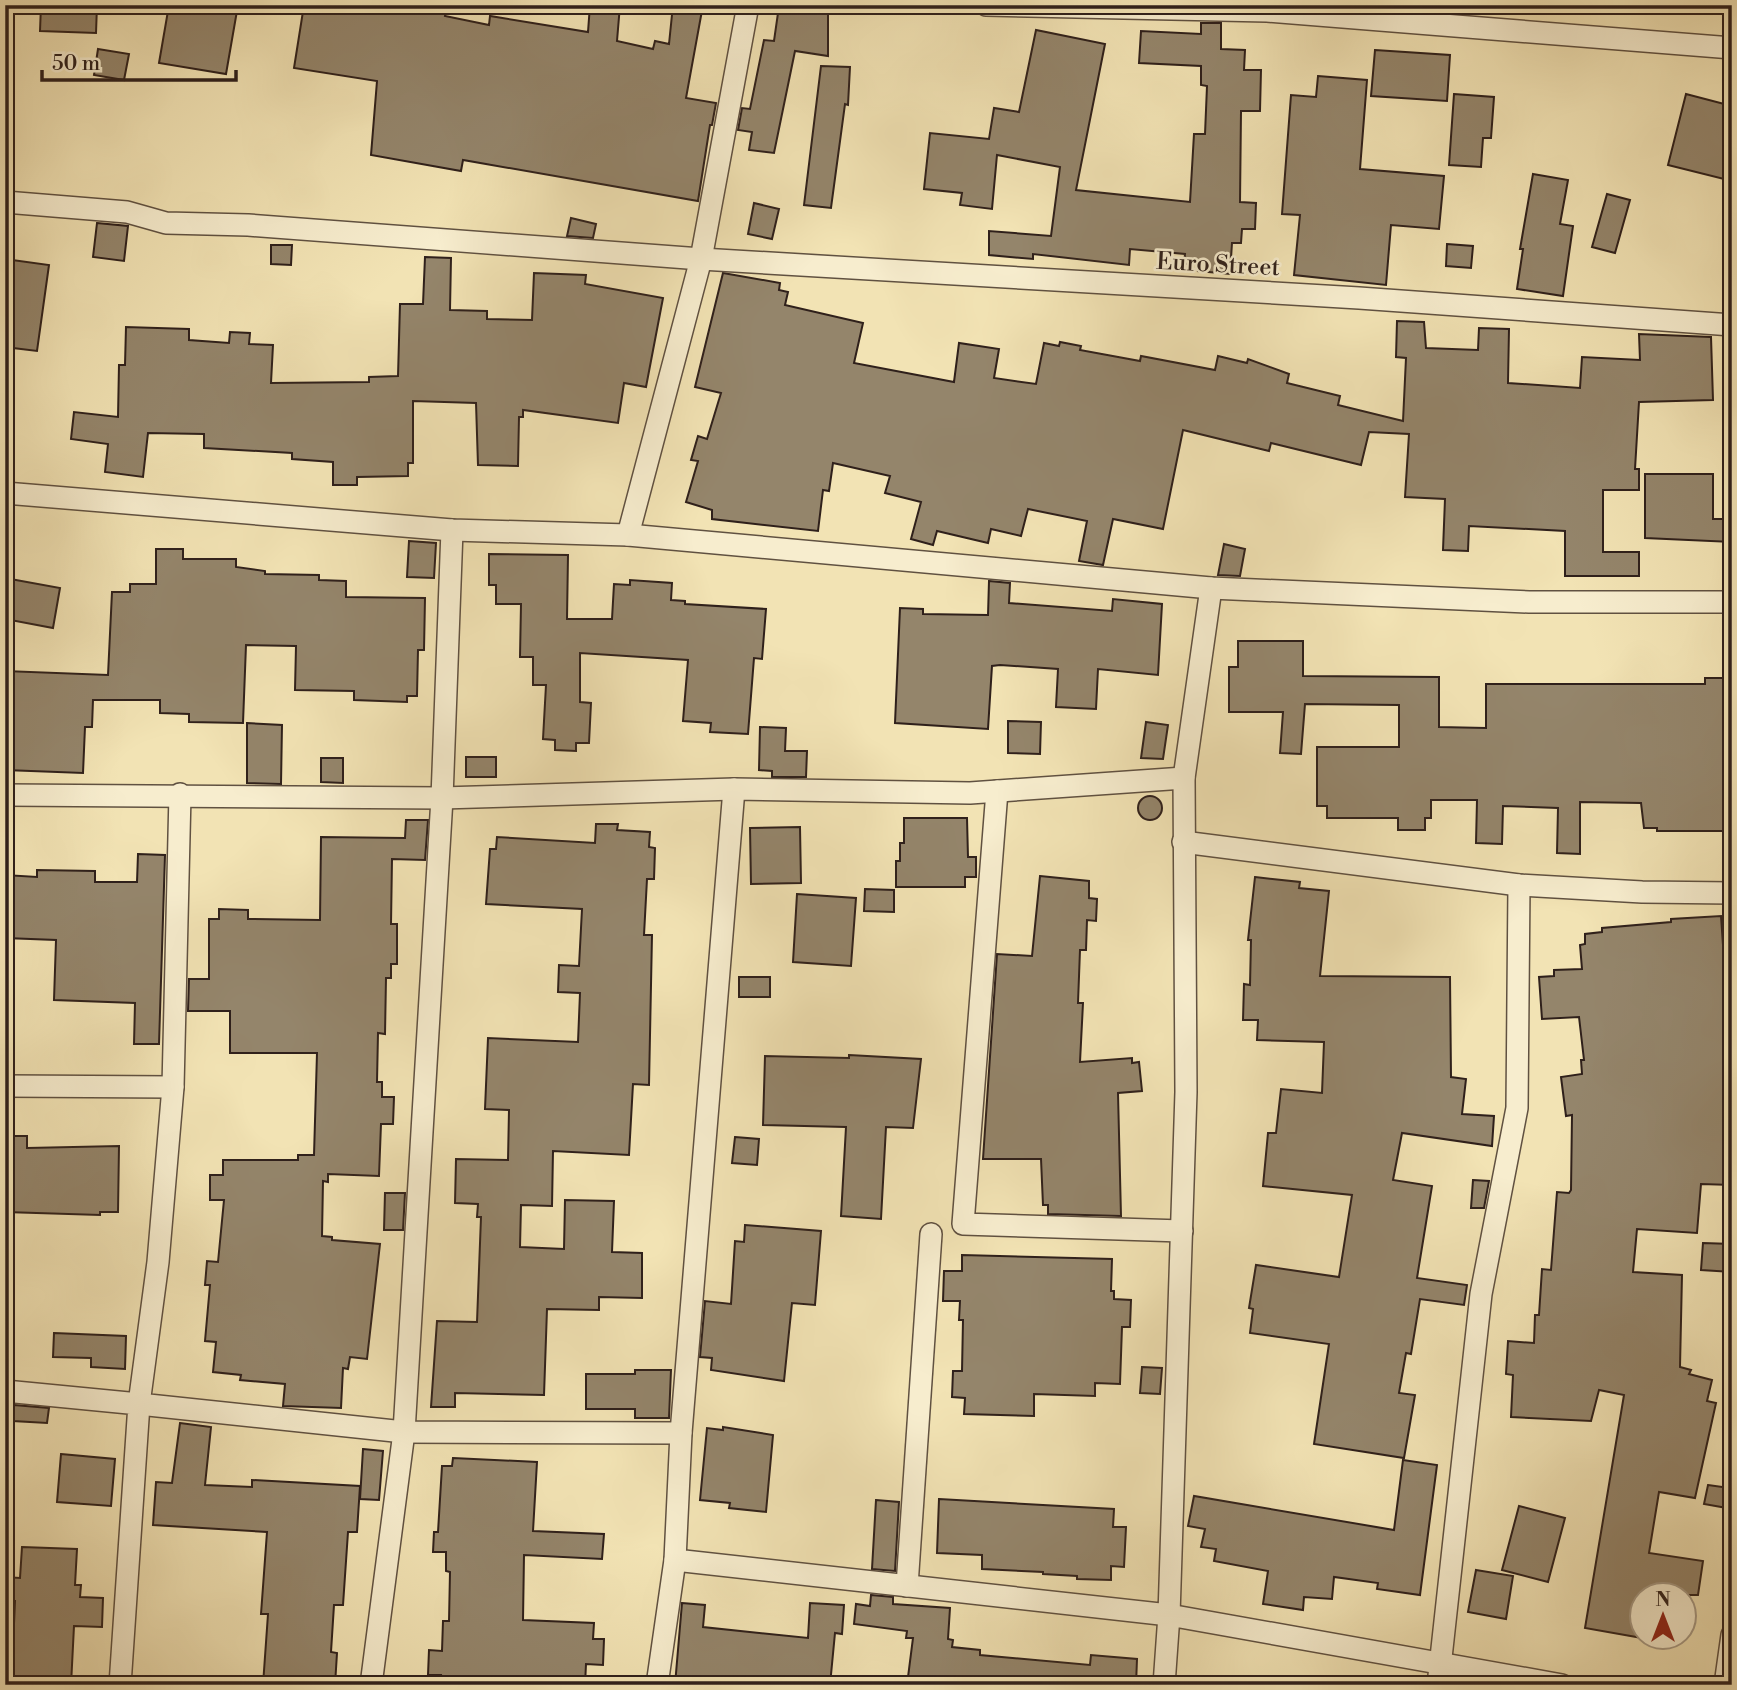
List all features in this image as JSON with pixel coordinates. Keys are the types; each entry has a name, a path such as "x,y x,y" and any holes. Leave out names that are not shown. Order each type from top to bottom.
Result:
{"street":[{"path":"628,535 701,259 748,5"},
{"path":"986,5 1268,8 1732,48"},
{"name":"Euro Street","path":"5,202 127,212 166,223 248,225 701,259 1359,298 1732,325"},
{"path":"5,493 452,530 628,535 1211,588 1529,602 1732,602"},
{"path":"371,1685 404,1432 442,798 452,530"},
{"path":"1164,1685 1169,1615 1186,1092 1184,778 1211,588"},
{"path":"5,794 180,793 442,798 734,789 997,791 1184,778"},
{"path":"657,1685 675,1560 681,1433 734,789"},
{"path":"997,791 963,1224 1182,1231"},
{"path":"120,1685 139,1404 158,1262 173,1087 180,793"},
{"path":"1183,842 1519,885 1642,892 1732,893"},
{"path":"1438,1685 1481,1294 1517,1108 1519,885"},
{"path":"5,1086 173,1087"},
{"path":"907,1586 931,1234"},
{"path":"5,1391 404,1432 681,1433"},
{"path":"675,1560 1169,1615 1562,1685"},
{"path":"1725,1685 1732,1634"}],"building":[{"path":"41,5 97,5 96,33 40,31"},
{"path":"169,5 238,5 226,74 159,63"},
{"path":"304,5 417,5 446,10 445,16 489,25 490,16 588,32 590,5 620,5 617,41 653,49 655,41 669,44 673,5 703,5 686,98 716,103 698,201 463,160 461,171 371,155 377,81 294,68"},
{"path":"779,6 828,7 828,56 795,51 774,153 749,150 752,132 738,130 742,108 750,109 764,40 774,41"},
{"path":"1201,23 1221,23 1221,49 1245,50 1244,70 1261,70 1260,111 1241,111 1240,202 1256,203 1255,229 1242,229 1241,243 1232,243 1230,274 1198,271 1199,264 1184,264 1185,254 1130,249 1129,265 1033,254 1033,259 989,255 989,231 1051,236 1060,167 997,155 992,209 960,205 962,193 924,189 930,133 989,139 994,108 1019,112 1036,30 1105,44 1076,190 1190,202 1194,134 1205,134 1207,86 1201,85 1201,66 1139,63 1141,31 1201,34"},
{"path":"98,49 129,54 124,80 94,75"},
{"path":"1375,50 1450,55 1447,101 1371,96"},
{"path":"821,66 850,67 848,105 845,104 831,208 804,205"},
{"path":"1318,76 1367,80 1360,169 1444,176 1439,229 1391,225 1386,285 1294,275 1300,215 1282,214 1291,95 1316,97"},
{"path":"1454,94 1494,97 1491,138 1483,138 1481,167 1449,165"},
{"path":"1686,94 1732,106 1732,181 1668,165"},
{"path":"1533,174 1568,180 1560,224 1573,226 1563,296 1517,289 1523,249 1520,249"},
{"path":"1607,194 1630,200 1615,253 1592,247"},
{"path":"754,203 779,209 772,239 748,234"},
{"path":"571,218 596,224 593,238 567,236"},
{"path":"97,223 128,226 124,261 93,257"},
{"path":"1447,244 1473,246 1471,268 1446,266"},
{"path":"271,245 292,245 291,265 271,264"},
{"path":"425,257 451,258 450,310 487,311 487,319 532,320 534,273 586,275 585,284 663,298 646,387 624,383 618,423 523,410 523,417 519,417 518,466 478,465 476,403 413,401 413,463 408,463 408,476 357,477 357,485 333,485 333,462 292,459 292,453 204,448 204,434 148,433 143,477 105,472 108,444 71,439 74,412 118,417 119,365 125,365 126,327 189,329 189,340 229,343 230,332 250,333 249,344 273,345 271,383 369,382 369,377 398,376 400,304 423,304"},
{"path":"5,259 49,265 37,351 5,347"},
{"path":"723,273 780,283 779,290 788,292 785,305 863,323 854,363 954,382 959,343 999,349 994,378 1036,384 1044,343 1059,346 1060,342 1081,346 1080,350 1140,361 1141,356 1215,370 1218,356 1247,363 1248,359 1289,374 1287,383 1340,396 1338,405 1403,421 1406,358 1396,357 1397,321 1424,322 1426,348 1478,350 1479,328 1509,329 1508,383 1580,388 1582,357 1640,360 1639,334 1711,337 1713,400 1639,402 1635,469 1639,469 1639,490 1603,490 1603,552 1639,552 1639,576 1565,576 1565,531 1469,526 1468,551 1443,550 1445,499 1405,497 1409,434 1369,432 1361,465 1271,443 1269,451 1183,430 1163,529 1113,519 1103,565 1079,561 1087,521 1028,509 1021,536 991,529 988,543 937,531 933,545 911,539 921,502 885,493 890,476 833,463 829,491 823,490 818,531 712,519 712,510 686,502 698,461 691,460 698,436 707,439 721,393 695,387"},
{"path":"1645,474 1713,474 1713,519 1732,519 1732,542 1645,538"},
{"path":"409,541 436,543 434,578 407,577"},
{"path":"1224,544 1245,549 1240,576 1218,575"},
{"path":"156,549 183,549 183,559 236,559 236,567 265,571 265,574 319,575 319,580 346,581 346,597 425,598 424,650 418,650 417,696 407,696 407,702 354,700 354,691 295,690 296,646 246,645 243,723 189,722 189,714 160,713 160,700 93,700 92,727 85,727 83,773 5,770 5,671 108,675 112,592 130,592 130,584 156,584"},
{"path":"489,554 568,555 567,619 612,619 614,584 630,585 630,580 672,583 671,600 685,601 685,604 766,609 762,659 754,658 748,734 710,732 711,723 683,721 688,660 580,653 580,702 591,703 589,743 576,743 576,751 555,750 555,740 543,739 546,685 533,685 533,657 520,657 521,604 496,604 496,585 489,585"},
{"path":"5,578 60,588 53,628 5,619"},
{"path":"989,581 1010,583 1009,603 1112,611 1113,599 1162,604 1158,675 1098,669 1096,709 1056,707 1058,669 992,666 988,729 895,723 900,608 923,609 923,614 988,615"},
{"path":"1238,641 1303,641 1303,676 1439,677 1439,727 1486,728 1486,684 1705,684 1705,678 1732,678 1732,831 1657,831 1657,828 1644,828 1641,803 1580,802 1580,854 1557,853 1558,808 1503,806 1502,844 1476,843 1477,800 1431,800 1431,818 1425,818 1425,830 1398,830 1398,818 1327,818 1327,806 1317,806 1317,747 1399,747 1399,705 1305,704 1301,754 1280,753 1283,712 1229,712 1229,667 1238,667"},
{"path":"1008,721 1041,722 1040,754 1008,753"},
{"path":"1146,722 1168,725 1163,759 1141,758"},
{"path":"247,723 282,725 281,784 247,783"},
{"path":"760,727 786,728 785,751 807,751 806,777 772,777 772,771 759,770"},
{"path":"466,757 496,757 496,777 466,777"},
{"path":"321,758 343,758 343,783 321,782"},
{"path":"1150,796 1161,803 1162,808 1155,819 1150,820 1139,813 1138,808 1145,797"},
{"path":"904,818 967,818 968,857 976,857 976,877 965,877 965,887 896,887 896,861 900,861 900,843 904,843"},
{"path":"406,820 428,820 425,860 392,859 391,924 397,924 397,964 391,964 391,978 386,978 385,1034 378,1033 377,1082 382,1082 382,1097 394,1097 393,1124 381,1124 379,1176 328,1174 328,1182 323,1181 322,1236 332,1237 332,1240 380,1244 367,1359 350,1357 348,1369 343,1368 341,1408 283,1406 285,1384 240,1380 241,1375 213,1372 216,1342 205,1341 210,1285 205,1285 207,1261 218,1262 224,1200 210,1200 210,1175 223,1175 223,1160 298,1160 298,1155 314,1155 317,1053 230,1053 230,1011 188,1011 189,979 209,979 209,919 219,919 219,909 248,910 248,919 320,920 321,837 405,838"},
{"path":"596,824 618,824 617,830 650,832 649,847 655,848 654,879 647,879 644,935 652,935 649,1085 633,1084 629,1155 553,1151 552,1206 521,1205 520,1247 564,1249 565,1200 614,1201 612,1252 642,1253 642,1298 599,1297 599,1310 547,1309 544,1395 455,1393 455,1407 431,1407 437,1321 477,1322 481,1217 477,1217 478,1204 455,1203 456,1159 508,1160 509,1110 485,1109 488,1038 578,1042 580,993 558,992 559,965 579,966 582,909 486,904 490,849 496,849 497,837 595,843"},
{"path":"800,827 801,883 751,884 750,828"},
{"path":"138,854 165,855 159,1044 134,1044 135,1003 54,1000 56,940 5,938 5,875 37,877 37,870 95,871 95,882 137,882"},
{"path":"1040,876 1089,881 1089,898 1097,899 1096,921 1087,920 1086,950 1080,950 1078,1003 1083,1003 1080,1062 1132,1058 1132,1063 1139,1062 1142,1091 1118,1093 1121,1216 1048,1214 1048,1205 1043,1205 1041,1159 983,1159 997,954 1032,956"},
{"path":"1255,877 1300,882 1299,888 1329,891 1320,976 1450,977 1451,1077 1466,1079 1462,1114 1494,1116 1492,1146 1402,1133 1393,1180 1432,1186 1417,1278 1467,1285 1464,1305 1420,1299 1411,1354 1406,1353 1399,1393 1415,1395 1404,1458 1314,1444 1329,1344 1250,1333 1253,1309 1249,1308 1256,1265 1339,1277 1352,1195 1263,1186 1268,1133 1276,1133 1281,1089 1322,1093 1324,1042 1257,1040 1258,1020 1243,1020 1244,984 1250,985 1251,940 1248,940"},
{"path":"865,889 894,890 894,912 864,911"},
{"path":"797,894 856,898 851,966 793,962"},
{"path":"1721,916 1723,945 1732,945 1732,1185 1701,1184 1697,1233 1637,1229 1633,1272 1682,1275 1680,1367 1691,1370 1689,1374 1712,1380 1707,1401 1716,1403 1695,1498 1659,1492 1649,1553 1703,1561 1698,1595 1698,1582 1628,1582 1628,1636 1585,1628 1624,1395 1599,1390 1591,1421 1511,1417 1513,1375 1506,1374 1508,1341 1534,1343 1542,1269 1551,1270 1557,1192 1569,1193 1571,1190 1572,1115 1566,1116 1561,1077 1582,1074 1581,1060 1584,1060 1579,1017 1542,1019 1539,977 1554,976 1554,970 1582,969 1580,945 1585,944 1585,934 1602,932 1602,928 1671,922 1671,919"},
{"path":"739,977 770,977 770,997 739,997"},
{"path":"849,1055 921,1059 913,1128 886,1127 881,1219 841,1216 846,1127 763,1125 765,1056 849,1058"},
{"path":"5,1136 27,1136 27,1148 119,1146 118,1212 100,1212 100,1215 5,1212"},
{"path":"735,1137 759,1139 757,1165 732,1163"},
{"path":"1473,1180 1489,1181 1484,1208 1471,1208"},
{"path":"385,1193 405,1193 403,1230 384,1230"},
{"path":"745,1225 821,1231 815,1305 792,1303 784,1381 711,1370 712,1358 700,1357 705,1301 731,1304 735,1241 744,1242"},
{"path":"1703,1243 1732,1244 1732,1272 1701,1270"},
{"path":"962,1255 1112,1259 1111,1291 1114,1291 1114,1299 1131,1300 1130,1327 1122,1327 1120,1384 1095,1383 1095,1396 1034,1394 1034,1416 964,1414 965,1398 952,1397 953,1371 962,1371 963,1320 959,1320 960,1301 943,1301 944,1271 962,1271"},
{"path":"54,1333 126,1336 125,1369 91,1367 91,1358 53,1357"},
{"path":"1142,1367 1162,1368 1160,1394 1140,1393"},
{"path":"635,1370 671,1370 669,1418 635,1418 635,1409 586,1409 586,1374 635,1374"},
{"path":"14,1405 49,1408 47,1423 13,1421"},
{"path":"180,1423 211,1427 205,1485 252,1487 252,1480 360,1486 357,1532 348,1532 343,1605 334,1605 331,1652 337,1653 335,1685 263,1685 268,1614 261,1614 267,1532 153,1525 156,1482 172,1483"},
{"path":"723,1427 773,1435 766,1512 729,1508 730,1503 700,1500 707,1428 723,1430"},
{"path":"363,1449 383,1451 379,1500 360,1499"},
{"path":"61,1454 115,1459 111,1506 57,1502"},
{"path":"453,1458 537,1462 533,1531 604,1534 602,1559 524,1555 523,1620 594,1623 593,1639 604,1639 603,1665 586,1664 585,1685 440,1685 441,1675 428,1675 429,1650 442,1651 443,1621 449,1621 450,1572 446,1571 446,1552 433,1552 434,1532 438,1532 442,1466 452,1466"},
{"path":"1403,1460 1437,1465 1420,1595 1377,1589 1378,1583 1334,1577 1332,1599 1304,1597 1303,1610 1263,1604 1268,1571 1214,1561 1216,1549 1201,1547 1205,1529 1188,1526 1194,1496 1394,1530"},
{"path":"1708,1485 1730,1488 1727,1508 1704,1504"},
{"path":"939,1499 1114,1509 1113,1527 1126,1527 1124,1567 1111,1566 1111,1580 1077,1579 1077,1576 1043,1572 982,1569 982,1555 937,1553"},
{"path":"876,1500 899,1502 895,1571 872,1569"},
{"path":"1519,1506 1565,1518 1548,1582 1502,1570"},
{"path":"22,1547 77,1549 75,1585 81,1585 80,1597 103,1598 102,1627 74,1626 71,1685 22,1685 23,1676 5,1676 5,1646 13,1646 15,1601 5,1601 5,1577 20,1578"},
{"path":"1476,1570 1513,1576 1506,1619 1468,1612"},
{"path":"871,1595 893,1597 893,1604 950,1608 948,1639 953,1640 952,1647 980,1650 980,1655 1090,1665 1091,1655 1137,1659 1136,1685 907,1685 913,1638 906,1638 907,1631 854,1624 856,1604 870,1606"},
{"path":"682,1603 705,1605 703,1627 808,1638 810,1603 844,1605 842,1634 835,1633 830,1685 675,1685"}]}
